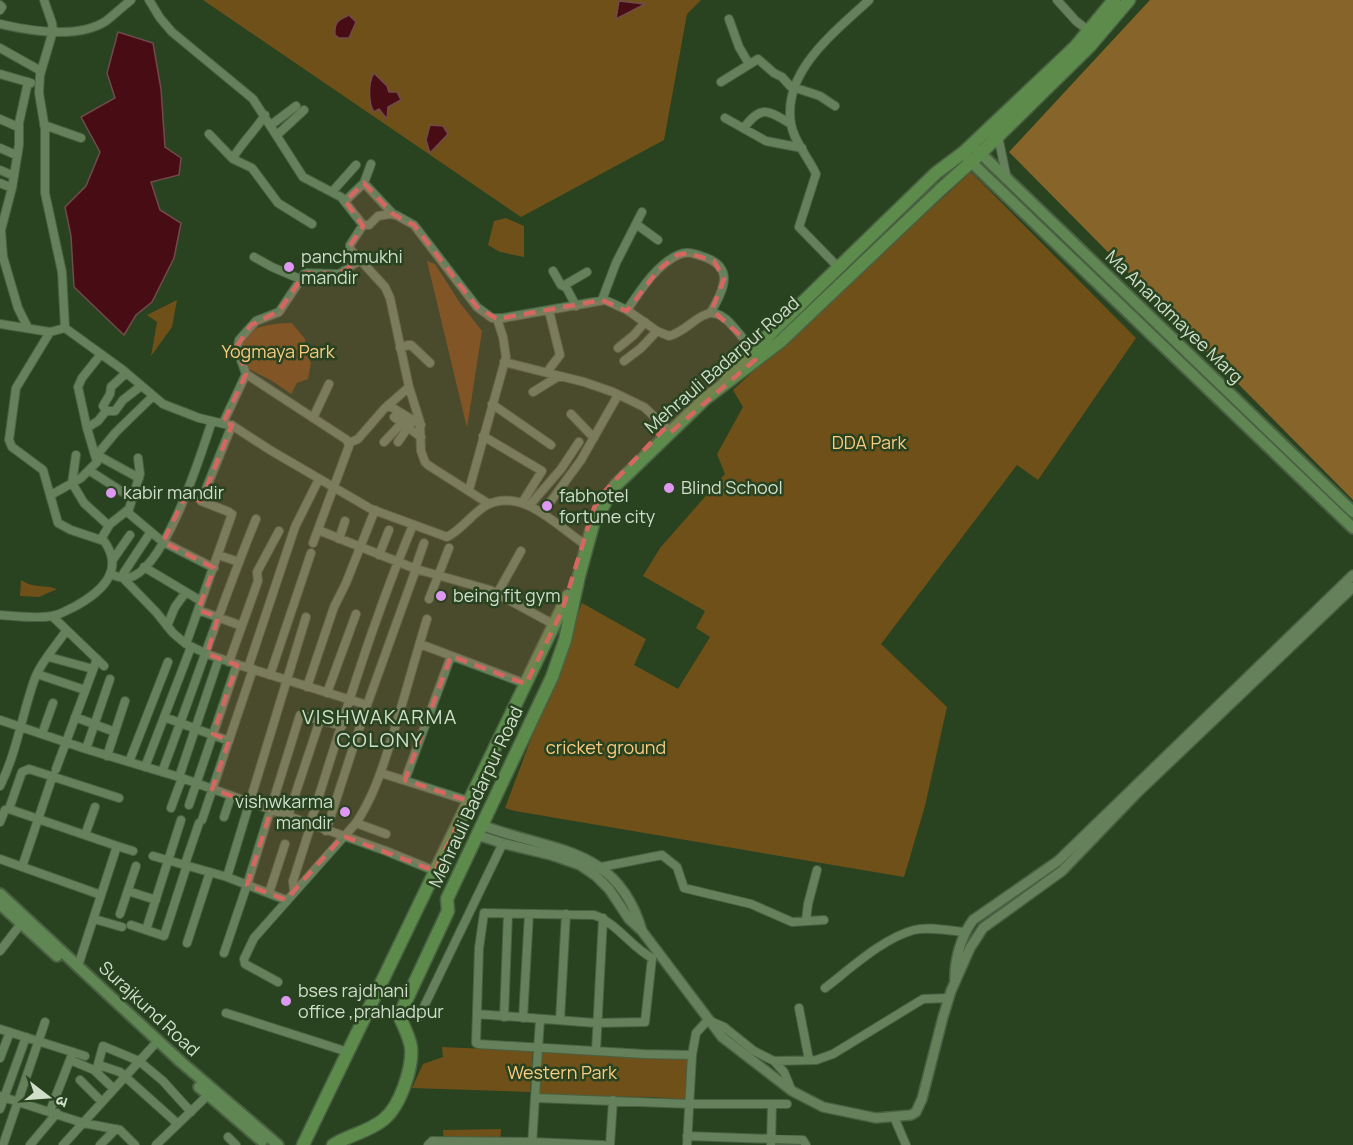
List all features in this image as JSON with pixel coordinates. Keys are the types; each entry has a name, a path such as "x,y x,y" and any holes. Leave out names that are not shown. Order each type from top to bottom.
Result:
{"main road":[{"name":"Mehrauli Badarpur Road","path":"753,355 781,340 972,153 1075,47 1114,0"},
{"name":"Mehrauli Badarpur Road","path":"333,1145 386,1119 400,1097 409,1072 411,1048 399,1016 448,911 447,899 552,677 565,640 566,612 583,543 594,508 604,492 618,475 753,355 838,267 936,173 998,136 1089,47 1129,0"},
{"name":"Ma Anandmayee Marg","path":"972,153 1007,179 1353,513"},
{"name":"Ma Anandmayee Marg","path":"972,153 1353,528"},
{"name":"Mehrauli Badarpur Road","path":"303,1145 555,625 566,612 600,508 621,480 669,430"},
{"name":"Surajkund Road","path":"0,894 23,921 154,1045 267,1145"},
{"name":"Surajkund Road","path":"0,904 78,966 181,1062 278,1145"}],"street":[{"path":"44,0 53,31 39,85 44,124 45,193 62,272 64,328"},
{"path":"0,24 53,31 83,30 105,22 131,0"},
{"path":"149,0 172,32 245,91 265,115 303,177 345,201 363,225"},
{"path":"838,267 800,227 816,174 791,124 793,96 803,68 837,30 869,0"},
{"path":"1057,0 1076,21 1089,31"},
{"path":"0,5 2,7 0,10"},
{"path":"729,19 738,47 749,64"},
{"path":"0,48 41,71"},
{"path":"721,82 758,59 790,86 820,96 835,106"},
{"path":"0,74 39,85"},
{"path":"28,82 18,127 19,145 12,189 1,230 1,257 18,308 28,328"},
{"path":"271,125 300,108 277,135"},
{"path":"744,128 751,117 765,111 791,124"},
{"path":"233,159 265,115"},
{"path":"725,118 770,143 802,148"},
{"path":"0,119 18,127"},
{"path":"44,124 81,138"},
{"path":"209,134 233,159 252,168 278,203 312,224"},
{"path":"998,136 1007,179"},
{"path":"0,148 16,155"},
{"path":"345,201 364,181 371,164"},
{"path":"332,192 354,167 393,214 414,225 477,307 497,319 602,300 627,310 657,331 672,336 711,312 724,287 723,271 714,261 688,252 677,255 658,270 627,310"},
{"path":"0,170 14,176"},
{"path":"0,183 12,189"},
{"path":"602,300 616,263 642,212"},
{"path":"363,225 369,225 383,214 393,214"},
{"path":"636,224 658,240"},
{"path":"363,225 350,247 359,261 385,287 388,293 409,387 411,424 398,442"},
{"path":"254,257 300,279"},
{"path":"348,443 246,374 237,349 239,340 251,325 279,312 306,272 324,275 342,274 359,261"},
{"path":"554,271 576,306"},
{"path":"563,286 587,272"},
{"path":"547,372 560,355 549,311"},
{"path":"711,312 726,318 753,355"},
{"path":"469,490 504,363 505,346 497,319"},
{"path":"618,348 645,322"},
{"path":"0,324 50,332 64,328"},
{"path":"64,328 126,373 152,397 175,410 232,425 319,479 375,510 447,537 489,504 504,501 525,505 547,515 583,543"},
{"path":"624,361 641,348 657,331"},
{"path":"0,615 52,616 60,614 84,601 98,590 110,574 112,561 110,549 101,539 71,530 58,523 43,470 12,447 9,440 16,388 50,332"},
{"path":"400,348 411,345 430,363"},
{"path":"51,495 90,471 97,462 78,384 101,354"},
{"path":"504,363 597,386 644,407 669,430"},
{"path":"106,411 103,406 111,387 126,373"},
{"path":"223,423 246,374"},
{"path":"533,392 559,376"},
{"path":"313,418 329,384"},
{"path":"106,411 115,411 123,400 141,386"},
{"path":"348,443 358,439 388,405 409,387"},
{"path":"551,501 576,468 618,395"},
{"path":"97,455 116,432 152,397"},
{"path":"492,404 551,445"},
{"path":"388,405 411,424 421,436 421,451 425,462 489,504"},
{"path":"87,428 98,421 106,411"},
{"path":"572,414 594,438"},
{"path":"394,417 411,424 421,436"},
{"path":"124,579 133,577 153,560 186,495 212,421"},
{"path":"384,442 411,424"},
{"path":"201,501 232,425"},
{"path":"483,436 542,471 525,505"},
{"path":"525,505 561,469 579,442"},
{"path":"313,543 349,446 348,443"},
{"path":"76,454 72,483 84,503 108,525"},
{"path":"97,455 139,478"},
{"path":"101,539 108,525 126,511 132,498 139,478 138,458"},
{"path":"90,471 132,498"},
{"path":"132,925 164,936 186,864 229,741 295,527 319,479"},
{"path":"145,767 189,645 230,513 186,495"},
{"path":"307,687 334,607 375,510"},
{"path":"126,511 163,542 214,568"},
{"path":"162,772 256,519"},
{"path":"339,539 345,522"},
{"path":"294,891 293,881 349,700 398,561 414,525"},
{"path":"318,530 416,569 486,589 555,625"},
{"path":"379,555 389,530"},
{"path":"189,805 213,734 242,626 258,581 257,572 279,531"},
{"path":"124,579 123,572 150,533"},
{"path":"112,561 130,535"},
{"path":"326,831 424,543"},
{"path":"429,599 449,548"},
{"path":"496,594 521,551"},
{"path":"270,675 311,553"},
{"path":"218,555 239,562"},
{"path":"144,567 201,601"},
{"path":"110,574 124,579 178,639 189,645 250,669 367,705"},
{"path":"955,981 955,964 965,932 973,920 1058,861 1353,575"},
{"path":"479,830 502,843 570,861 589,871 609,889 629,919 642,931 722,1037 791,1089 823,1107 876,1118 911,1115 920,1106 948,998 975,938 983,928 1059,874 1137,794 1353,587"},
{"path":"167,626 175,607 186,592"},
{"path":"198,610 242,626"},
{"path":"327,693 356,614"},
{"path":"52,616 104,666"},
{"path":"227,878 306,617"},
{"path":"278,982 245,964 244,959 254,938 356,823 369,802 403,707 427,619"},
{"path":"0,786 11,761 37,674 66,631"},
{"path":"420,644 526,684"},
{"path":"405,780 451,656"},
{"path":"49,657 93,669"},
{"path":"171,808 195,727 219,658"},
{"path":"22,867 65,742 97,659"},
{"path":"129,762 168,662"},
{"path":"37,674 85,690"},
{"path":"86,749 110,679"},
{"path":"107,756 125,701"},
{"path":"42,734 53,703"},
{"path":"224,953 248,885 300,715 342,726"},
{"path":"75,717 115,732"},
{"path":"164,717 229,741"},
{"path":"0,720 212,789 435,871"},
{"path":"288,816 320,720"},
{"path":"0,822 5,810 9,809 25,770 55,772 119,798"},
{"path":"381,773 469,801"},
{"path":"224,817 231,796"},
{"path":"86,835 95,807"},
{"path":"9,809 133,851"},
{"path":"146,930 181,820"},
{"path":"356,823 386,834"},
{"path":"479,830 502,833 574,853 601,867 625,896 642,931"},
{"path":"419,1017 502,843"},
{"path":"269,893 285,844"},
{"path":"78,966 117,846"},
{"path":"601,867 662,855 677,867 684,888 751,904 792,922 824,920"},
{"path":"153,856 186,864 286,900"},
{"path":"0,859 101,895"},
{"path":"120,914 136,866"},
{"path":"806,920 817,870"},
{"path":"187,943 210,872"},
{"path":"128,891 156,900"},
{"path":"472,905 484,913 594,915 603,918 642,953 652,958 645,1022 596,1023 477,1014"},
{"path":"484,913 478,948 476,1044 692,1055"},
{"path":"504,1017 508,914"},
{"path":"522,1018 529,914"},
{"path":"560,1020 566,914"},
{"path":"94,918 122,927"},
{"path":"596,1051 603,918"},
{"path":"0,951 23,921"},
{"path":"825,988 891,940 907,933 919,929 965,932"},
{"path":"774,1061 809,1060 833,1054 923,999 948,998"},
{"path":"799,1008 809,1060"},
{"path":"226,1013 348,1052"},
{"path":"532,1143 540,1019"},
{"path":"708,1020 696,1033 692,1055 687,1141 803,1140 806,1145"},
{"path":"708,1020 724,1027 754,1051 774,1061 784,1072 791,1089"},
{"path":"3,1145 45,1022"},
{"path":"0,1029 38,1041 71,1056 95,1069 114,1089"},
{"path":"0,1058 10,1032"},
{"path":"0,1109 2,1097 26,1037"},
{"path":"63,1145 154,1045"},
{"path":"95,1069 104,1046 139,1061 163,1082 191,1112"},
{"path":"71,1056 85,1056"},
{"path":"30,1145 54,1112 71,1056"},
{"path":"95,1069 102,1066 117,1071 178,1124"},
{"path":"80,1080 102,1102"},
{"path":"156,1145 208,1095"},
{"path":"2,1097 83,1123 116,1129 124,1134 130,1143"},
{"path":"536,1098 690,1104 787,1104"},
{"path":"610,1145 613,1100"},
{"path":"771,1142 772,1104"},
{"path":"894,1118 906,1145"},
{"path":"100,1145 116,1129"},
{"path":"228,1137 236,1145"},
{"path":"428,1145 432,1142 603,1145"}],"highlighted area":[{"path":"364,183 393,214 414,225 477,307 497,319 602,300 627,311 658,270 677,255 688,253 714,261 724,279 712,310 741,336 755,360 671,432 666,427 604,492 594,508 562,611 526,684 451,656 405,780 469,801 435,871 343,836 286,900 247,885 271,810 212,789 229,741 213,734 237,665 207,654 218,617 198,610 214,568 163,542 186,495 201,501 232,425 223,423 246,374 237,346 251,325 279,311 305,273 339,274 359,261 349,247 363,226 345,201"}],"green space":[{"path":"203,0 701,0 687,14 664,140 521,217"},
{"name":"DDA Park","path":"971,172 1136,338 1038,480 1017,465 881,644 947,707 925,806 904,877 505,808 582,603 646,639 634,665 678,689 710,637 696,628 705,611 643,576 660,548 725,474 717,454 743,407 733,390"},
{"path":"506,218 524,226 524,257 500,252 488,245 494,221"},
{"path":"427,261 435,264 460,303 482,331 467,428"},
{"path":"177,300 172,327 151,356 157,322 147,315"},
{"name":"Yogmaya Park","path":"292,323 305,339 307,356 311,363 308,379 297,383 291,394 249,369 240,349 248,335 260,327"},
{"path":"21,580 57,589 39,597 20,596"},
{"path":"442,1047 533,1051 530,1092 412,1088 423,1064 443,1057"},
{"name":"Western Park","path":"539,1049 690,1056 689,1100 653,1097 537,1096"},
{"path":"501,1129 500,1145 444,1145 443,1130"}],"shaded area":[{"path":"1150,0 1353,0 1353,500 1009,152"},
{"path":"619,1 645,4 616,19"},
{"path":"349,15 356,22 349,38 339,38 335,35 336,24"},
{"path":"118,32 153,43 161,89 165,147 181,158 179,175 151,182 160,210 181,223 174,258 152,302 136,315 124,335 74,287 71,236 65,207 86,186 100,152 81,117 115,98 107,73"},
{"path":"374,73 387,86 389,92 397,92 401,100 388,107 387,119 379,109 374,112 371,103 370,87"},
{"path":"430,125 443,126 448,134 430,153 426,140"}],"place":[{"name":"panchmukhi mandir","path":"289,267"},
{"name":"Blind School","path":"669,488"},
{"name":"kabir mandir","path":"111,493"},
{"name":"fabhotel fortune city","path":"547,506"},
{"name":"being fit gym","path":"441,596"},
{"name":"vishwkarma mandir","path":"345,812"},
{"name":"bses rajdhani office ,prahladpur","path":"286,1001"}],"district":[{"name":"VISHWAKARMA COLONY","path":"380,728"}],"park label":[{"name":"cricket ground","path":"606,748"}]}
